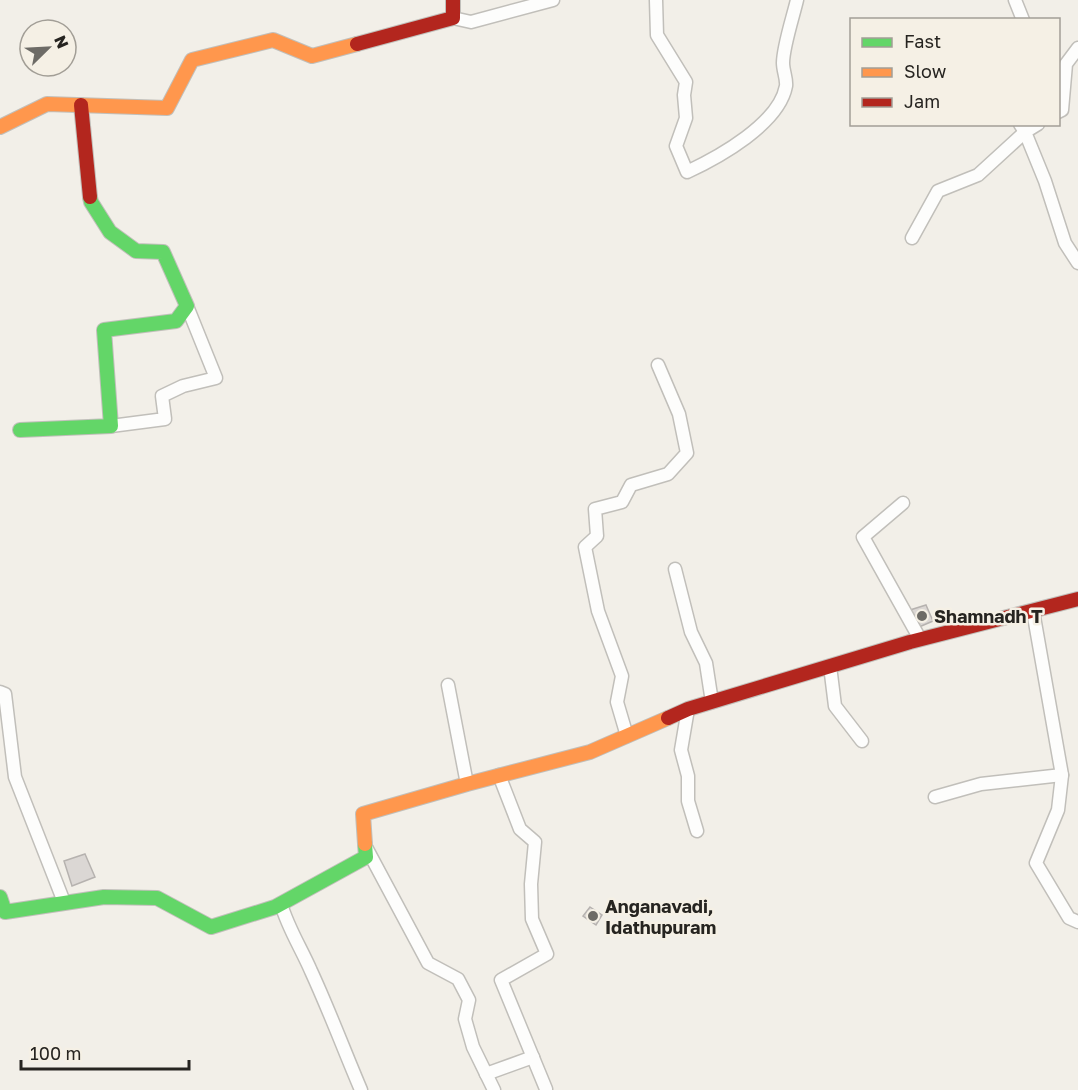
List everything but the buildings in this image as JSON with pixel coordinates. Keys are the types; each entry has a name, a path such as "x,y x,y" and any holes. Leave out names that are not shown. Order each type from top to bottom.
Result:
{"street":[{"path":"453,0 453,18"},
{"path":"0,127 47,104 167,108 192,60 273,40 312,56 453,18 471,22 554,0"},
{"path":"656,0 657,35 686,82 684,95 686,118 676,146 687,172 709,162 736,144 777,108 786,85 783,63 797,0"},
{"path":"1015,0 1022,18"},
{"path":"1060,111 1062,110 1066,64 1078,48"},
{"path":"20,430 111,426 165,419 162,396 183,386 216,378 163,252 136,251 110,232 91,202 81,105"},
{"path":"912,238 938,191 978,175 1023,128 1045,181 1065,243 1078,263"},
{"path":"111,426 104,330 176,321 187,306"},
{"path":"627,736 617,702 622,676 598,611 585,547 597,536 595,509 622,502 631,485 668,474 687,453 679,414 658,365"},
{"path":"903,503 863,537 920,639"},
{"path":"675,569 691,632 706,663 712,702"},
{"path":"0,897 5,912 104,897 157,898 211,927 281,904 366,857 363,814 590,752 688,709 920,639 1078,600"},
{"path":"1033,611 1062,774 1058,810 1036,862 1069,918 1078,922"},
{"path":"830,666 835,706 862,741"},
{"path":"448,685 467,784"},
{"path":"0,692 5,694 15,777 64,902"},
{"path":"688,709 681,750 688,776 688,801 698,831"},
{"path":"935,797 981,784 1062,774"},
{"path":"499,776 520,829 535,842 531,884 532,919 547,954 501,980 546,1089"},
{"path":"365,845 428,963 458,979 469,1000 465,1019 472,1047 494,1090"},
{"path":"281,904 296,943 320,990 361,1090"},
{"path":"486,1074 533,1057"}],"traffic: fast":[{"path":"20,430 111,426 104,330 176,321 187,306 163,252 136,251 110,232 90,197"},
{"path":"0,897 5,912 104,897 157,898 211,927 275,907 366,857 365,844"}],"traffic: slow":[{"path":"0,127 47,104 167,108 192,60 273,40 312,56 357,44"},
{"path":"365,844 363,814 590,752 668,718"}],"traffic: jam":[{"path":"357,44 453,18 453,0"},
{"path":"81,105 90,197"},
{"path":"668,718 688,709 910,642 1078,599"}],"place":[{"name":"Shamnadh T","path":"922,616"},
{"name":"Anganavadi, Idathupuram","path":"593,916"}]}
